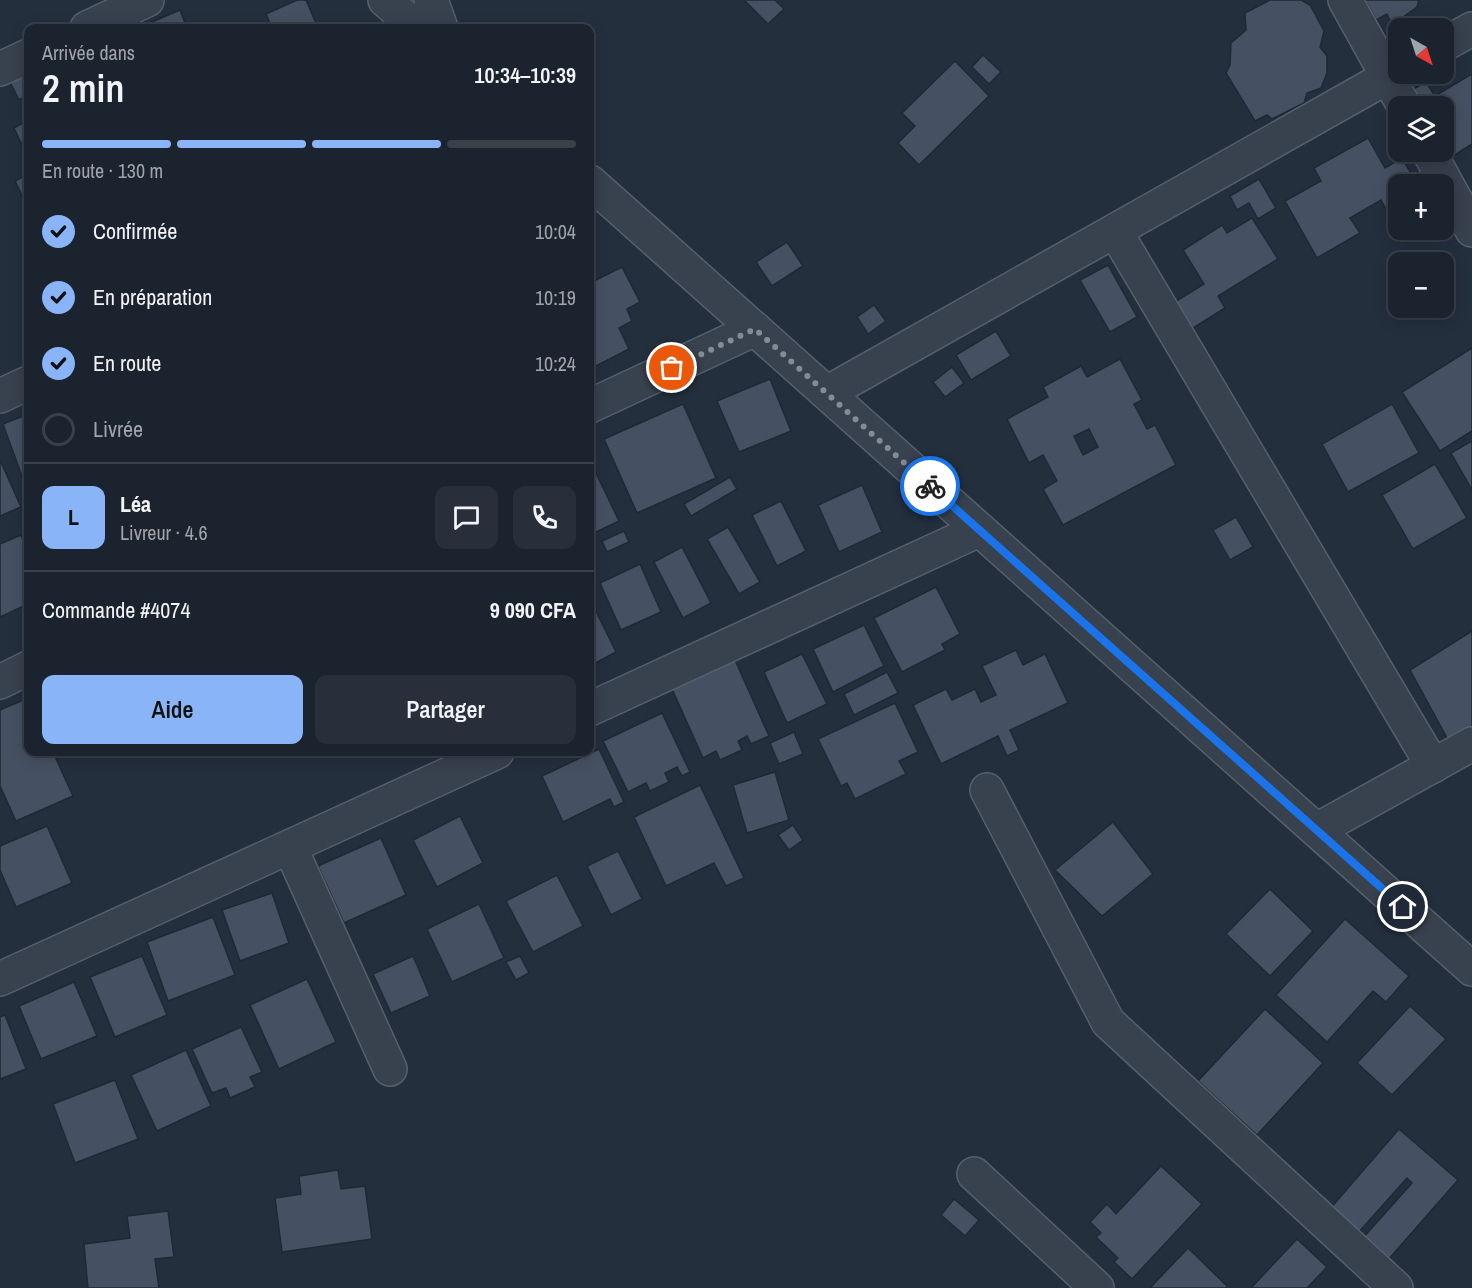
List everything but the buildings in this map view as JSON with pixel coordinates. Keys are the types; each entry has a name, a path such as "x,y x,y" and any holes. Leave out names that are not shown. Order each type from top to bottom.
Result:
{"street":[{"path":"96,24 147,0"},
{"path":"385,0 412,24"},
{"path":"431,0 440,24"},
{"path":"1345,0 1388,66"},
{"path":"1454,39 1472,29"},
{"path":"0,69 24,58"},
{"path":"827,393 1388,77"},
{"path":"1435,162 1472,230"},
{"path":"594,186 1472,969"},
{"path":"1115,231 1433,766"},
{"path":"594,404 755,329"},
{"path":"0,396 24,385"},
{"path":"594,707 979,530"},
{"path":"0,682 24,670"},
{"path":"1317,830 1472,744"},
{"path":"0,980 488,756"},
{"path":"987,790 1108,1022 1396,1288"},
{"path":"290,847 390,1069"},
{"path":"974,1174 1097,1288"}],"way so far":[{"path":"672,368 755,329 930,486"}],"route":[{"path":"930,486 1403,907"}]}
